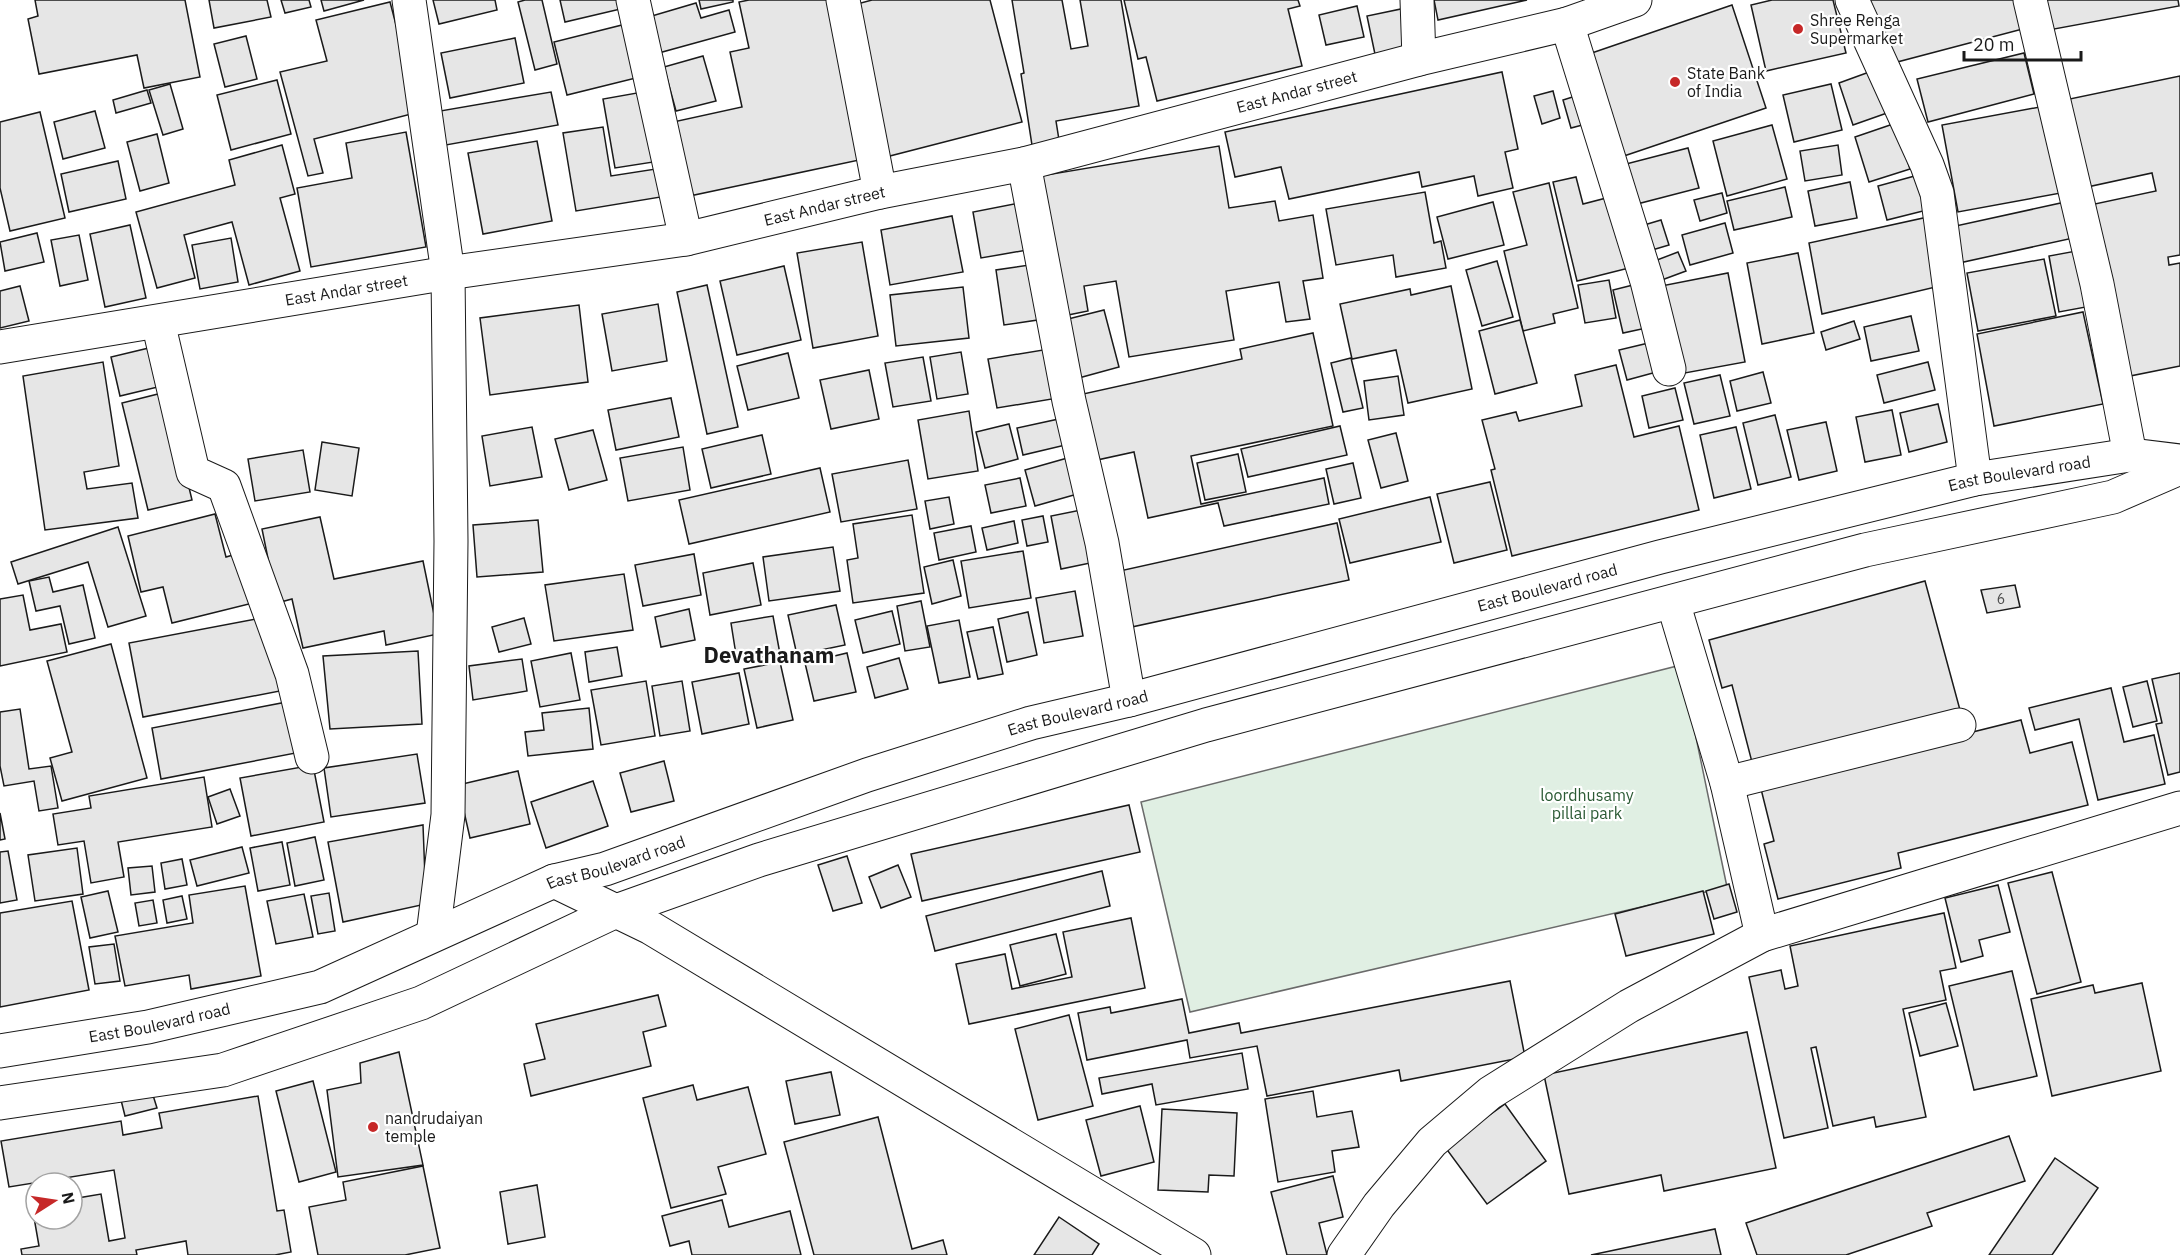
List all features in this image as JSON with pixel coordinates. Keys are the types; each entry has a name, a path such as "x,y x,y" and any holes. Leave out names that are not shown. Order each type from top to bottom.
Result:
{"street":[{"path":"408,0 448,273 451,541 448,815 433,934"},
{"path":"633,0 686,239"},
{"path":"843,0 880,192"},
{"path":"1417,0 1419,59"},
{"name":"East Andar street","path":"0,347 448,273 686,239 880,192 1024,164 1419,59 1567,24 1635,0"},
{"path":"1852,0 1927,165 1937,193 1975,479"},
{"path":"2030,0 2097,284 2130,455"},
{"path":"1567,24 1647,281 1669,369"},
{"path":"1024,164 1069,400 1102,543 1129,700"},
{"path":"158,322 193,472 224,486 292,674 312,757"},
{"name":"East Boulevard road","path":"0,1051 148,1027 320,987 554,881 605,869 867,775 1031,723 1129,700 1660,556 1975,479 2130,455 2180,461"},
{"path":"0,1103 223,1070 421,1003 616,911 759,860 1206,725 1865,550 2113,497 2180,468"},
{"path":"1673,602 1727,783 1762,935"},
{"path":"1727,783 1959,725"},
{"path":"1344,1255 1379,1205 1432,1142 1490,1093 1629,1006 1762,935 2180,808"},
{"path":"554,881 651,928 1194,1255"}],"green space":[{"name":"loordhusamy pillai park","path":"1681,665 1727,887 1190,1012 1141,802"}],"building":[{"path":"35,0 185,0 200,77 144,88 137,55 39,74 28,19 38,16"},
{"path":"209,0 267,0 271,17 214,28"},
{"path":"281,0 309,0 311,7 285,13"},
{"path":"321,0 364,0 324,11"},
{"path":"433,0 495,0 497,10 439,24"},
{"path":"542,0 557,64 535,70 518,2"},
{"path":"560,0 627,0 629,7 565,22"},
{"path":"699,0 733,0 733,2 701,9"},
{"path":"835,0 864,159 680,198 664,124 742,107 730,52 749,48 739,2"},
{"path":"872,0 990,0 1022,122 882,158 846,7"},
{"path":"1012,0 1062,0 1071,49 1088,46 1080,0 1121,0 1139,106 1056,121 1059,140 1032,145 1021,74 1024,73"},
{"path":"1124,0 1298,0 1300,6 1288,9 1302,66 1157,101 1146,57 1138,59"},
{"path":"1434,0 1527,0 1438,20"},
{"name":"Shree Renga Supermarket","path":"1772,0 1833,0 1846,53 1766,71 1751,5"},
{"path":"1863,0 2026,0 2034,26 1882,66"},
{"path":"2043,0 2178,0 2179,6 2049,30"},
{"path":"390,2 419,112 314,139 323,173 308,176 280,72 327,61 316,20"},
{"path":"696,3 701,18 729,10 735,32 655,54 645,18"},
{"name":"State Bank of India","path":"1732,5 1766,108 1618,158 1583,56"},
{"path":"1357,6 1364,37 1326,45 1319,15"},
{"path":"1401,9 1411,51 1376,59 1367,16"},
{"path":"634,22 648,75 567,95 554,42"},
{"path":"246,36 257,79 225,87 214,44"},
{"path":"515,38 524,83 450,98 441,53"},
{"path":"2024,53 2034,94 1928,122 1917,79"},
{"path":"703,56 716,101 676,111 664,67"},
{"path":"1872,71 1887,113 1853,125 1839,83"},
{"path":"1502,72 1518,149 1505,152 1513,188 1478,196 1474,176 1422,187 1419,172 1289,199 1281,167 1235,177 1225,132"},
{"path":"2180,76 2180,255 2168,257 2169,265 2180,263 2180,366 2125,377 2090,205 2156,191 2152,173 2078,189 2060,101"},
{"path":"277,80 291,134 231,150 217,95"},
{"path":"170,84 183,129 163,135 149,90"},
{"path":"1831,84 1842,130 1794,142 1783,95"},
{"path":"147,90 151,103 116,113 113,100"},
{"path":"648,91 660,161 615,168 603,99"},
{"path":"1553,91 1560,118 1542,124 1534,96"},
{"path":"551,92 558,125 446,145 440,111"},
{"path":"1582,94 1590,123 1571,128 1563,100"},
{"path":"2045,106 2061,193 1958,212 1942,125"},
{"path":"95,111 105,148 63,159 54,122"},
{"path":"40,112 65,218 10,231 0,188 0,122"},
{"path":"1896,123 1910,169 1869,182 1855,137"},
{"path":"1772,125 1787,179 1727,196 1713,141"},
{"path":"603,127 611,176 662,168 667,196 576,211 563,133"},
{"path":"406,132 426,247 311,267 297,188 352,178 346,143"},
{"path":"157,134 169,183 140,191 127,142"},
{"path":"537,141 552,221 483,234 468,153"},
{"path":"282,145 295,194 280,198 300,271 249,285 232,222 184,235 195,278 157,288 136,212 235,185 229,160"},
{"path":"1838,145 1842,175 1805,181 1800,151"},
{"path":"1219,146 1229,208 1275,201 1279,221 1313,215 1323,278 1303,281 1310,319 1286,322 1279,282 1226,291 1234,340 1129,357 1116,281 1084,286 1088,311 1063,316 1040,176"},
{"path":"1688,148 1699,188 1637,204 1626,164"},
{"path":"118,161 126,199 69,212 61,174"},
{"path":"1922,174 1931,209 1887,220 1878,186"},
{"path":"1576,177 1583,204 1614,196 1633,267 1577,281 1553,182"},
{"path":"1850,182 1857,218 1815,226 1808,191"},
{"path":"1549,183 1578,308 1553,314 1555,323 1523,331 1504,251 1527,245 1513,192"},
{"path":"1785,187 1792,217 1734,230 1727,201"},
{"path":"1425,192 1434,243 1441,241 1446,268 1396,277 1393,255 1336,265 1326,209"},
{"path":"1722,193 1727,213 1700,221 1694,200"},
{"path":"2070,201 2078,237 1959,263 1951,227"},
{"path":"1024,202 1033,249 981,258 973,212"},
{"path":"1493,202 1504,245 1448,259 1437,217"},
{"path":"952,216 963,272 890,285 881,230"},
{"path":"1928,217 1944,285 1822,314 1809,243"},
{"path":"1661,220 1669,245 1642,253 1634,228"},
{"path":"1725,223 1733,253 1690,265 1682,235"},
{"path":"130,225 146,298 105,307 90,234"},
{"path":"37,233 44,262 5,271 0,242"},
{"path":"79,235 88,280 60,286 51,240"},
{"path":"231,238 238,282 200,289 192,245"},
{"path":"862,242 878,336 813,348 797,253"},
{"path":"2076,251 2086,307 2059,312 2049,256"},
{"path":"1678,252 1686,271 1651,284 1644,265"},
{"path":"1798,253 1814,333 1762,344 1747,263"},
{"path":"2044,259 2056,316 1978,331 1967,273"},
{"path":"1497,261 1513,317 1482,326 1466,270"},
{"path":"1036,264 1044,319 1004,325 996,270"},
{"path":"784,266 801,340 737,355 720,281"},
{"path":"1728,273 1745,362 1674,375 1656,287"},
{"path":"1609,280 1616,318 1585,323 1578,285"},
{"path":"1641,283 1651,327 1623,333 1613,290"},
{"path":"707,285 738,427 707,434 677,292"},
{"path":"20,286 29,321 0,328 0,291"},
{"path":"1451,286 1472,389 1408,403 1396,350 1352,359 1340,304 1410,289 1411,295"},
{"path":"963,287 969,338 896,346 890,295"},
{"path":"658,304 667,361 612,371 602,314"},
{"path":"579,305 588,382 490,395 480,318"},
{"path":"1104,310 1119,367 1075,379 1060,321"},
{"path":"2083,312 2103,404 1994,426 1977,334"},
{"path":"1911,316 1919,351 1871,361 1864,327"},
{"path":"1520,320 1537,383 1495,394 1479,331"},
{"path":"1854,321 1860,339 1826,350 1821,332"},
{"path":"1313,333 1333,426 1191,456 1201,504 1324,478 1329,504 1224,526 1218,503 1148,518 1134,452 1097,460 1083,394 1242,359 1240,349"},
{"path":"1657,341 1664,370 1627,380 1619,350"},
{"path":"153,347 162,386 120,396 111,357"},
{"path":"1049,349 1058,398 997,408 988,359"},
{"path":"961,352 968,394 937,399 930,357"},
{"path":"788,353 799,398 748,410 737,366"},
{"path":"923,357 931,401 893,407 885,363"},
{"path":"1351,358 1363,408 1343,412 1331,363"},
{"path":"103,362 119,466 84,472 87,489 132,483 138,518 45,530 23,376"},
{"path":"1928,362 1935,390 1884,403 1877,375"},
{"path":"1616,365 1634,437 1679,426 1699,510 1512,556 1491,470 1495,469 1482,420 1516,412 1519,421 1582,406 1575,375"},
{"path":"869,370 879,419 831,429 820,380"},
{"path":"1763,372 1771,403 1737,411 1730,381"},
{"path":"1720,375 1730,416 1694,424 1684,383"},
{"path":"1398,376 1404,415 1369,420 1364,381"},
{"path":"1675,388 1683,420 1649,428 1642,396"},
{"path":"166,392 192,500 148,510 122,403"},
{"path":"671,398 679,437 616,450 608,410"},
{"path":"1938,404 1947,442 1909,452 1900,413"},
{"path":"1892,410 1901,455 1865,462 1856,417"},
{"path":"969,411 978,471 928,479 918,420"},
{"path":"1775,415 1791,477 1758,485 1743,423"},
{"path":"1068,417 1074,443 1023,455 1017,428"},
{"path":"1826,422 1837,471 1799,480 1787,430"},
{"path":"1009,424 1018,459 985,468 976,432"},
{"path":"1340,426 1347,455 1248,477 1241,449"},
{"path":"532,427 542,477 490,486 482,436"},
{"path":"1736,427 1751,489 1714,498 1700,435"},
{"path":"593,430 607,480 569,490 555,439"},
{"path":"1396,433 1408,481 1381,488 1368,440"},
{"path":"762,435 771,474 711,488 702,449"},
{"path":"322,442 359,448 352,496 315,490"},
{"path":"683,447 690,490 628,501 620,458"},
{"path":"303,450 310,492 255,501 248,459"},
{"path":"1238,454 1246,492 1205,500 1197,463"},
{"path":"1078,455 1088,491 1035,506 1025,470"},
{"path":"908,460 917,509 841,522 832,474"},
{"path":"1353,463 1361,498 1334,504 1326,469"},
{"path":"820,468 830,512 689,544 679,500"},
{"path":"1020,478 1026,506 991,513 985,485"},
{"path":"1490,482 1507,550 1454,563 1437,494"},
{"path":"949,497 954,524 930,529 925,501"},
{"path":"1430,497 1441,542 1350,563 1339,519"},
{"path":"1091,508 1100,561 1061,569 1051,516"},
{"path":"215,514 226,557 240,553 253,603 172,623 163,587 141,592 128,536"},
{"path":"912,515 924,593 853,603 847,560 858,558 853,524"},
{"path":"1043,516 1048,542 1027,546 1022,520"},
{"path":"320,517 334,579 423,561 438,634 386,645 384,631 303,648 292,599 277,603 262,529"},
{"path":"538,520 543,572 477,577 473,525"},
{"path":"1014,521 1018,543 987,550 982,528"},
{"path":"1337,523 1349,580 1127,628 1115,572"},
{"path":"971,526 976,552 939,560 934,533"},
{"path":"118,527 146,616 108,627 88,562 18,584 11,562"},
{"path":"833,547 840,591 769,601 763,557"},
{"path":"1023,551 1031,598 969,608 961,561"},
{"path":"694,554 701,595 643,606 635,565"},
{"path":"953,560 961,596 932,604 924,567"},
{"path":"753,563 761,605 710,615 703,573"},
{"path":"624,574 633,630 554,641 545,585"},
{"path":"49,577 53,592 83,585 95,638 69,644 60,606 36,611 29,581"},
{"path":"1925,581 1960,710 1753,766 1732,685 1722,688 1709,640"},
{"path":"2015,585 2020,607 1987,613 1981,590"},
{"path":"1075,591 1083,636 1044,643 1036,598"},
{"path":"23,595 30,630 61,624 67,652 0,666 0,599"},
{"path":"921,601 930,647 905,651 897,606"},
{"path":"836,605 845,645 797,655 788,615"},
{"path":"689,609 695,640 661,647 655,617"},
{"path":"892,611 900,644 863,653 855,620"},
{"path":"1028,612 1037,655 1007,662 998,619"},
{"path":"773,616 780,654 737,661 731,623"},
{"path":"266,617 280,691 143,717 129,643"},
{"path":"524,618 531,644 499,652 492,627"},
{"path":"959,620 970,677 939,683 927,626"},
{"path":"993,627 1003,674 978,679 967,632"},
{"path":"111,644 147,778 62,801 50,758 72,752 47,661"},
{"path":"617,647 622,676 589,682 585,652"},
{"path":"418,651 422,724 330,729 323,656"},
{"path":"571,653 580,700 540,707 531,661"},
{"path":"847,653 856,692 814,701 805,663"},
{"path":"899,658 908,689 875,698 867,667"},
{"path":"522,659 527,691 473,700 469,666"},
{"path":"780,662 793,720 757,728 744,669"},
{"path":"739,673 749,724 702,734 692,682"},
{"path":"2180,673 2180,772 2168,775 2156,724 2162,723 2152,679"},
{"path":"646,681 655,736 601,745 591,690"},
{"path":"682,681 690,731 660,736 652,686"},
{"path":"2147,681 2157,721 2133,727 2123,687"},
{"path":"2111,688 2124,742 2154,735 2165,784 2098,800 2079,719 2035,730 2029,708"},
{"path":"292,701 301,752 161,779 152,728"},
{"path":"589,708 593,749 528,756 525,732 544,730 542,713"},
{"path":"20,709 29,769 51,766 58,808 39,811 34,781 4,786 0,766 0,712"},
{"path":"2021,720 2030,753 2072,742 2088,805 1898,853 1901,868 1778,899 1764,844 1774,841 1760,785"},
{"path":"417,754 425,803 331,817 324,768"},
{"path":"664,761 674,801 631,812 620,773"},
{"path":"313,765 324,822 251,836 240,778"},
{"path":"518,771 530,824 470,838 458,785"},
{"path":"204,777 212,827 118,842 124,877 91,883 84,841 58,845 53,814 91,808 89,796"},
{"path":"593,781 608,826 546,848 531,802"},
{"path":"230,789 240,816 217,824 208,797"},
{"path":"1129,805 1140,852 922,901 911,854"},
{"path":"0,813 5,839 0,840"},
{"path":"423,825 426,904 343,922 328,842"},
{"path":"315,837 324,880 295,886 287,843"},
{"path":"282,842 290,885 258,891 250,848"},
{"path":"242,847 249,873 197,886 190,860"},
{"path":"77,848 83,894 35,901 28,855"},
{"path":"8,851 17,900 0,903 0,852"},
{"path":"847,856 862,903 833,911 818,865"},
{"path":"182,859 187,885 165,889 161,863"},
{"path":"898,865 911,897 881,908 869,877"},
{"path":"152,866 155,892 131,895 128,868"},
{"path":"1102,871 1110,906 935,951 926,916"},
{"path":"2052,872 2081,982 2037,994 2008,883"},
{"path":"1729,884 1737,912 1714,919 1706,891"},
{"path":"1998,885 2010,932 1979,940 1983,956 1961,962 1945,898"},
{"path":"245,886 261,976 191,989 189,975 125,986 115,936 193,923 189,895"},
{"path":"108,891 118,932 90,938 81,897"},
{"path":"1703,891 1714,934 1626,956 1615,914"},
{"path":"329,893 335,931 318,934 311,896"},
{"path":"304,894 313,937 276,944 267,901"},
{"path":"182,896 187,919 167,923 163,900"},
{"path":"153,900 157,923 139,926 135,903"},
{"path":"72,901 89,990 0,1007 0,913"},
{"path":"1944,913 1956,968 1940,971 1946,1000 1903,1009 1926,1117 1876,1127 1874,1117 1833,1126 1816,1047 1811,1048 1828,1128 1784,1138 1749,977 1781,970 1785,989 1798,986 1790,946"},
{"path":"1131,918 1145,988 969,1024 956,964 1005,954 1012,989 1072,977 1063,932"},
{"path":"1056,934 1066,974 1020,986 1010,945"},
{"path":"114,944 120,981 95,984 89,947"},
{"path":"2012,971 2037,1076 1974,1090 1949,986"},
{"path":"1510,981 1525,1057 1401,1081 1399,1070 1267,1096 1257,1046 1190,1058 1187,1040 1087,1060 1078,1013 1110,1007 1111,1013 1182,999 1189,1033 1239,1023 1241,1033"},
{"path":"2142,983 2161,1071 2052,1096 2031,999 2093,985 2095,993"},
{"path":"658,995 666,1026 643,1032 651,1066 531,1096 524,1064 545,1059 536,1024"},
{"path":"1946,1003 1958,1046 1920,1056 1909,1013"},
{"path":"1069,1015 1093,1106 1038,1120 1015,1029"},
{"path":"1747,1032 1776,1168 1664,1191 1661,1175 1569,1194 1544,1075"},
{"name":"nandrudaiyan temple","path":"399,1052 423,1165 338,1177 327,1090 361,1083 360,1063"},
{"path":"1242,1053 1248,1089 1156,1105 1152,1084 1102,1094 1099,1078"},
{"path":"831,1072 840,1115 795,1124 786,1081"},
{"path":"313,1081 336,1172 299,1182 276,1091"},
{"path":"693,1085 697,1100 748,1087 766,1154 718,1167 726,1194 671,1208 643,1098"},
{"path":"1313,1091 1317,1117 1352,1111 1359,1147 1332,1151 1335,1172 1278,1182 1265,1099"},
{"path":"152,1092 157,1108 125,1116 121,1100"},
{"path":"258,1096 277,1211 284,1210 291,1252 275,1255 188,1255 186,1241 136,1250 137,1255 22,1255 21,1249 39,1246 36,1231 84,1231 84,1197 101,1194 109,1241 125,1238 114,1170 84,1175 84,1171 24,1171 24,1185 9,1187 1,1141 121,1121 123,1135 162,1128 159,1113"},
{"path":"1505,1104 1546,1161 1487,1204 1445,1147"},
{"path":"1140,1106 1154,1162 1101,1176 1086,1120"},
{"path":"1162,1109 1237,1113 1234,1176 1209,1175 1208,1192 1158,1190"},
{"path":"878,1117 912,1249 943,1240 947,1255 814,1255 784,1142"},
{"path":"2009,1136 2025,1181 1927,1213 1932,1226 1846,1255 1757,1255 1746,1223"},
{"path":"2055,1158 2098,1188 2052,1255 1989,1255"},
{"path":"423,1166 440,1248 405,1255 318,1255 309,1207 346,1200 343,1182"},
{"path":"1333,1176 1343,1217 1319,1223 1327,1255 1287,1255 1271,1192"},
{"path":"537,1185 545,1237 508,1244 500,1192"},
{"path":"722,1200 729,1227 790,1211 801,1255 692,1255 689,1241 670,1246 662,1216"},
{"path":"1059,1217 1099,1244 1092,1255 1034,1255"},
{"path":"1715,1229 1721,1255 1591,1255"}],"place":[{"name":"Shree Renga Supermarket","path":"1798,29"},
{"name":"State Bank of India","path":"1675,82"},
{"name":"nandrudaiyan temple","path":"373,1127"}],"district":[{"name":"Devathanam","path":"769,654"}]}
